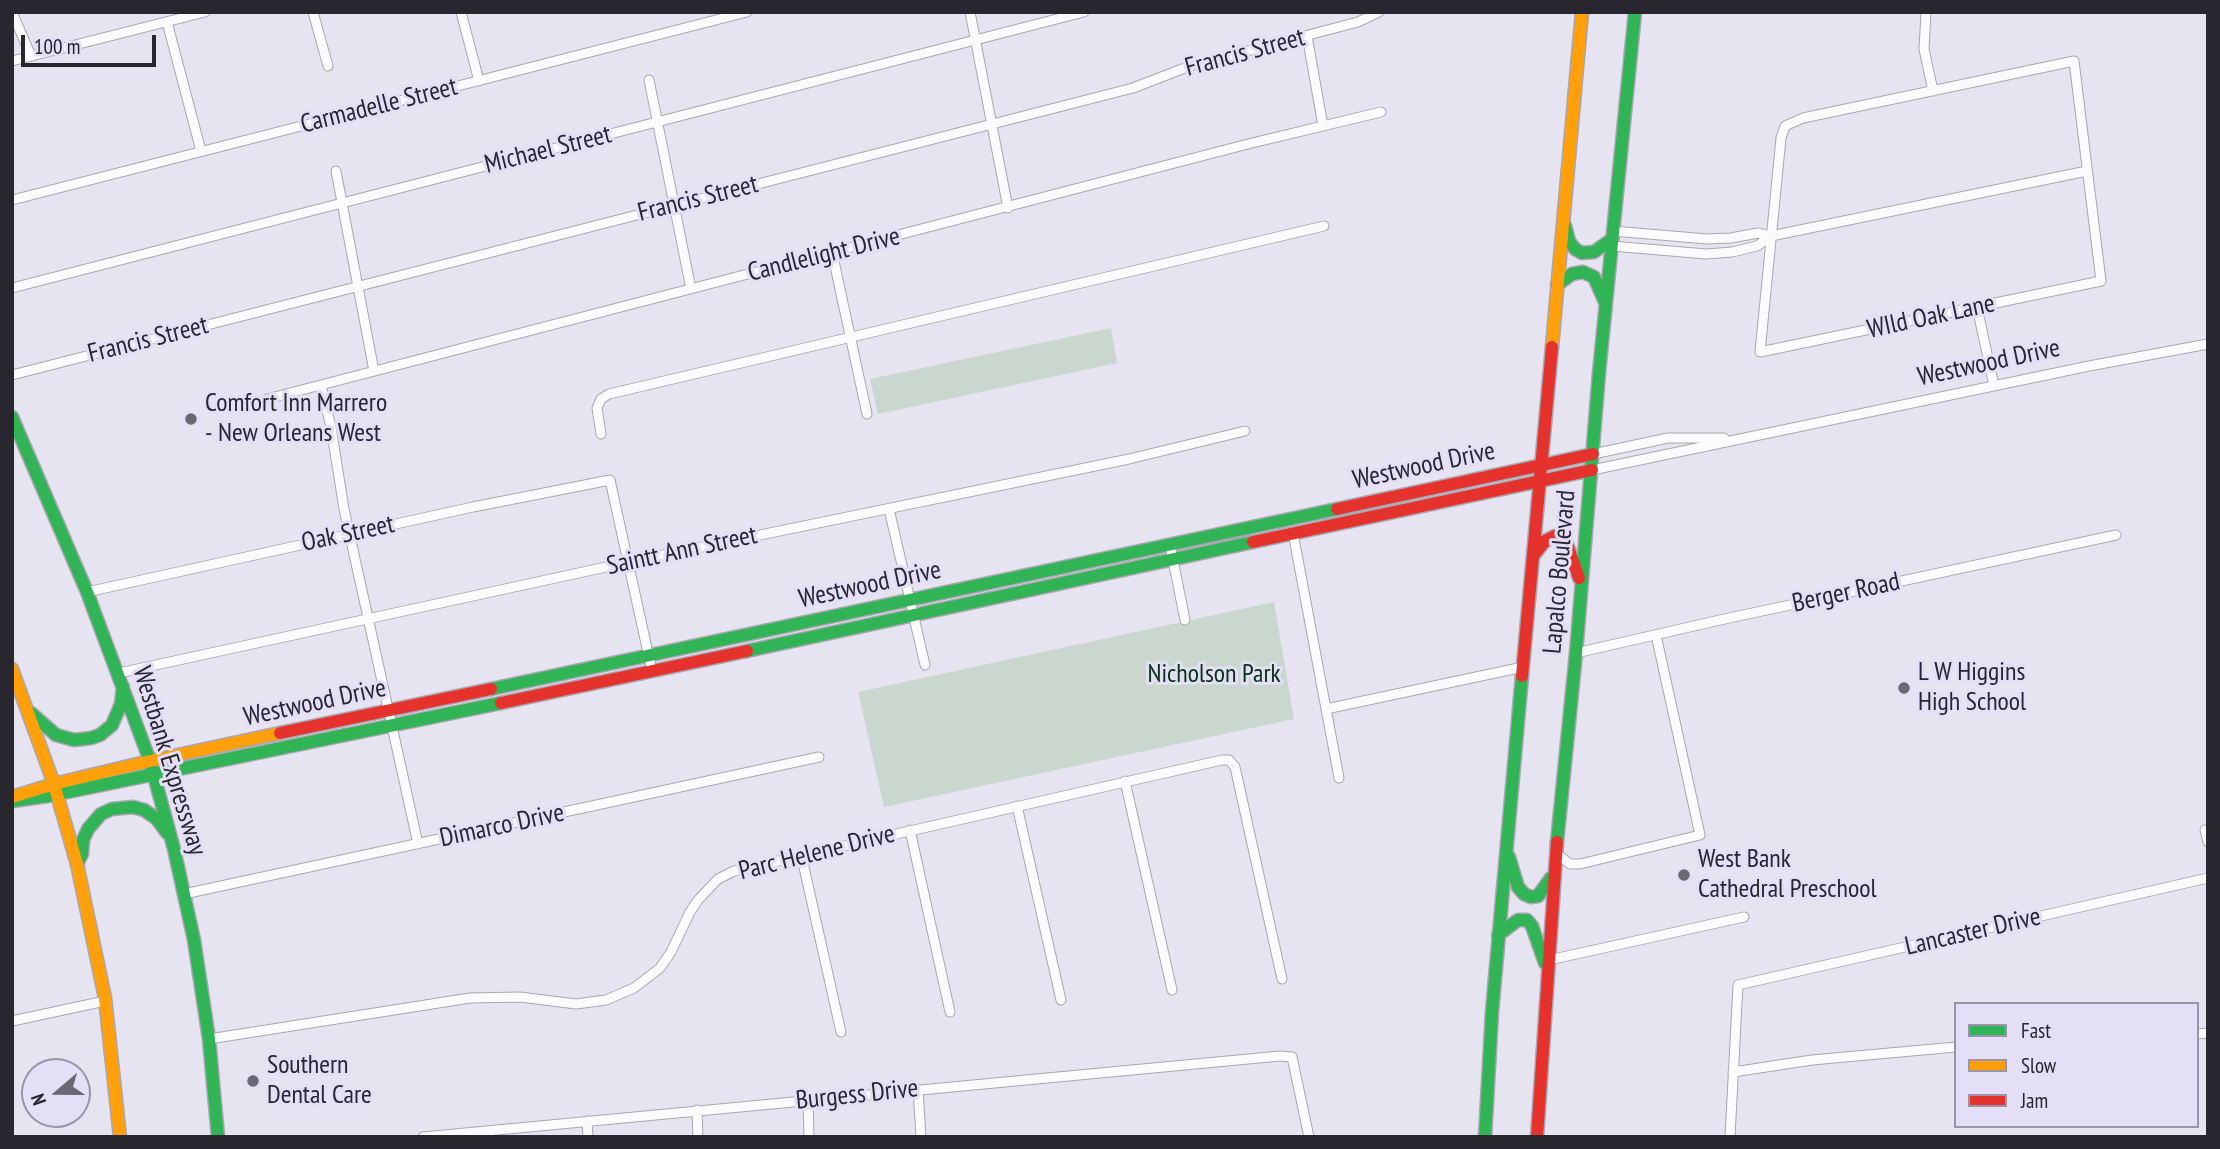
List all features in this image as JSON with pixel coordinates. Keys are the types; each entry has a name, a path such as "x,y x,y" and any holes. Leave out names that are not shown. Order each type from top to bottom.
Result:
{"main road":[{"name":"Lapalco Boulevard","path":"1485,1137 1499,935 1539,464 1582,12"},
{"name":"Lapalco Boulevard","path":"1537,1137 1554,873 1635,12"},
{"path":"1563,221 1569,241 1582,253 1594,252 1612,238"},
{"path":"1557,285 1572,274 1583,271 1594,277 1606,303"},
{"name":"Westbank Expressway","path":"12,416 87,592 150,761 184,894 209,1039 218,1137"},
{"name":"Westwood Drive","path":"12,799 150,761 1593,454"},
{"name":"Westwood Drive","path":"55,789 154,775 393,726 1592,470"},
{"path":"1533,556 1545,541 1555,536 1565,539 1582,586"},
{"path":"12,669 17,695 29,711 56,735 74,740 100,735 112,725 121,705 124,686"},
{"path":"29,711 77,864 105,1001 116,1077 120,1137"},
{"path":"77,864 88,829 101,814 112,809 133,807 144,810 156,819 171,837"},
{"path":"1506,849 1518,887 1524,894 1538,896 1554,873"},
{"path":"1499,935 1518,920 1527,920 1548,966"},
{"path":"1489,1073 1493,1137"}],"street":[{"path":"12,12 31,56"},
{"path":"12,61 205,12"},
{"path":"313,12 328,66"},
{"path":"461,12 479,81"},
{"name":"Carmadelle Street","path":"12,200 747,12"},
{"path":"970,12 1008,208"},
{"name":"Michael Street","path":"12,288 1084,12"},
{"name":"Francis Street","path":"12,375 1133,88 1190,66 1368,19 1379,12"},
{"path":"1926,12 1924,49 1933,91"},
{"path":"167,22 201,151"},
{"path":"1307,36 1324,126"},
{"path":"1612,238 1723,253 1757,246 1771,236 2087,171 2074,61 1797,119 1785,126 1781,138 1771,236"},
{"path":"649,80 691,289"},
{"name":"Candlelight Drive","path":"267,399 1381,112"},
{"path":"336,171 374,371"},
{"name":"WIld Oak Lane","path":"1771,236 1760,352 2101,281 2087,171"},
{"path":"601,434 597,408 601,399 609,394 1324,226"},
{"path":"1612,238 1707,239 1758,233 1771,236"},
{"path":"832,252 867,414"},
{"path":"1977,307 1993,386"},
{"name":"Westwood Drive","path":"1592,470 2208,344"},
{"path":"321,384 350,533 418,844"},
{"name":"Saintt Ann Street","path":"119,673 629,562 1129,459 1245,431"},
{"name":"Westwood Drive","path":"1593,454 1668,439 1740,439"},
{"name":"Oak Street","path":"87,592 350,533 610,480 629,562"},
{"path":"889,509 925,665"},
{"path":"1293,533 1339,778"},
{"name":"Berger Road","path":"1576,653 2116,535"},
{"path":"1170,545 1185,620"},
{"path":"629,562 652,671"},
{"path":"1556,853 1570,864 1580,864 1700,835 1656,635"},
{"path":"1326,709 1523,667"},
{"name":"Dimarco Drive","path":"184,894 819,757"},
{"name":"Parc Helene Drive","path":"209,1039 470,998 520,997 576,1004 606,1000 634,988 660,968 680,937 690,912 706,890 718,879 746,867 1223,760 1229,760 1235,767 1282,979"},
{"path":"1125,781 1172,990"},
{"path":"1017,806 1061,1000"},
{"path":"910,830 950,1013"},
{"path":"2205,830 2208,842"},
{"path":"801,854 841,1032"},
{"name":"Lancaster Drive","path":"1733,1072 1738,985 2208,878"},
{"path":"1548,966 1744,917"},
{"path":"12,1021 105,1001"},
{"path":"1730,1137 1733,1072 1812,1060 1954,1047"},
{"name":"Burgess Drive","path":"423,1137 479,1134 919,1089 1292,1057 1310,1137"},
{"path":"919,1089 921,1137"},
{"path":"808,1100 809,1137"},
{"path":"697,1110 698,1137"},
{"path":"587,1121 588,1137"}],"green space":[{"path":"1111,328 1117,363 878,414 870,379"},
{"name":"Nicholson Park","path":"1274,602 1294,719 884,807 858,692"}],"traffic: fast":[{"path":"1557,842 1635,12"},
{"path":"1565,226 1569,241 1582,253 1594,252 1612,239"},
{"path":"1557,285 1572,274 1583,272 1594,277 1605,302"},
{"path":"12,417 87,592 150,761 174,849 194,940 209,1039 218,1137"},
{"path":"491,689 1337,509"},
{"path":"747,651 1253,542"},
{"path":"1485,1137 1492,1012 1522,676"},
{"path":"31,713 56,735 74,740 91,738 100,735 112,725 121,704 123,687"},
{"path":"12,801 48,796 501,703"},
{"path":"77,864 88,829 101,814 112,809 133,807 144,810 157,819 167,833"},
{"path":"1509,857 1518,887 1524,894 1538,896 1551,878"},
{"path":"1498,935 1518,920 1527,920 1532,926 1545,963"}],"traffic: slow":[{"path":"1552,347 1582,12"},
{"path":"12,669 54,784 77,864 105,998 120,1137"},
{"path":"12,797 150,761 280,733"}],"traffic: jam":[{"path":"1522,676 1552,347"},
{"path":"1337,509 1593,454"},
{"path":"1253,542 1592,470"},
{"path":"1533,556 1545,541 1555,536 1565,539 1579,578"},
{"path":"501,703 747,651"},
{"path":"280,733 491,689"},
{"path":"1537,1137 1557,842"}],"place":[{"name":"Comfort Inn Marrero - New Orleans West","path":"191,419"},
{"name":"L W Higgins High School","path":"1904,688"},
{"name":"West Bank Cathedral Preschool","path":"1684,875"},
{"name":"Southern Dental Care","path":"253,1081"}]}
